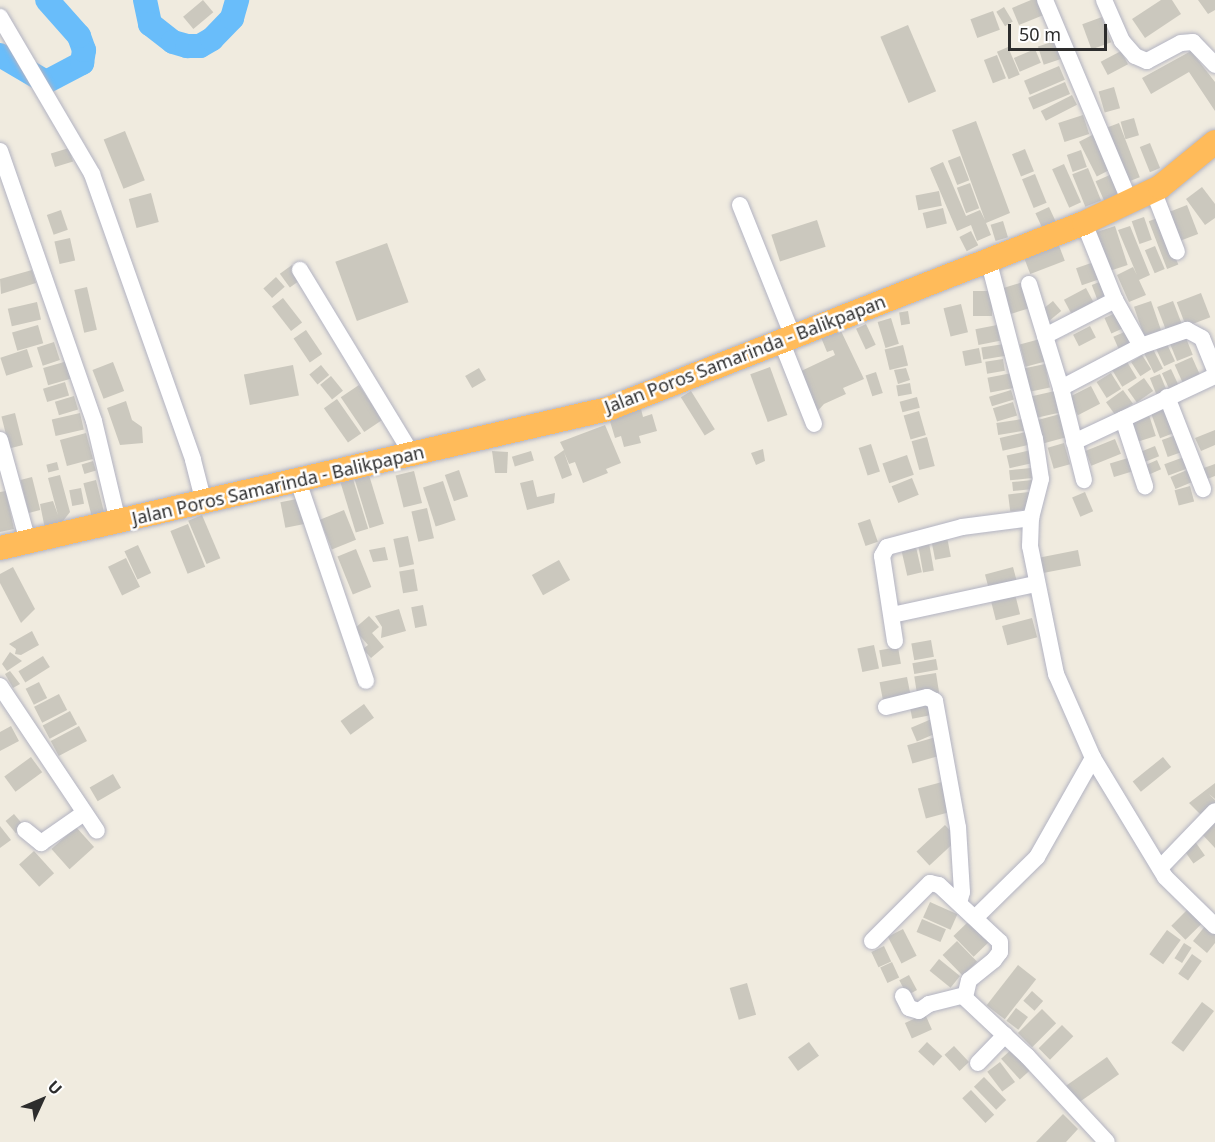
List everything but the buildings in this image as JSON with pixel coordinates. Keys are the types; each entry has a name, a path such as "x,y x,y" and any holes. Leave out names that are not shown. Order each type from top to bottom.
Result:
{"highway":[{"name":"Jalan Poros Samarinda - Balikpapan","path":"0,548 118,522 203,499 298,481 608,409 1084,223 1153,190 1198,159 1215,142"}],"street":[{"path":"1045,0 1130,202"},
{"path":"1104,0 1122,41 1134,56 1147,61 1181,43 1193,42 1215,65"},
{"path":"0,17 92,174 193,460 203,499"},
{"path":"0,151 94,421 118,522"},
{"path":"1153,190 1177,252"},
{"path":"740,205 814,424"},
{"path":"1084,223 1115,300 1141,346"},
{"path":"987,259 1035,439 1041,478 1031,518 1030,546 1035,584 1056,674 1093,758 1160,868 1186,901 1215,926"},
{"path":"300,270 412,454"},
{"path":"1029,284 1061,388 1084,480"},
{"path":"1045,336 1115,300"},
{"path":"1061,388 1141,346 1187,330 1202,338 1215,374 1074,442"},
{"path":"1167,397 1203,489"},
{"path":"1123,419 1145,486"},
{"path":"0,440 28,542"},
{"path":"298,481 366,681"},
{"path":"896,641 882,556 887,548 962,527 1031,518"},
{"path":"892,615 1035,584"},
{"path":"0,686 5,706 96,831"},
{"path":"886,707 927,697 935,701 958,826 963,892 959,903"},
{"path":"976,917 1037,857 1093,758"},
{"path":"1160,868 1215,811"},
{"path":"26,830 41,843 84,813"},
{"path":"872,940 930,883 936,883 976,917 1001,947 994,960 969,981 964,995"},
{"path":"903,996 909,1008 919,1011 949,997 964,995"},
{"path":"964,995 1107,1142"},
{"path":"978,1063 1005,1035"}],"waterway":[{"path":"0,55 46,82 82,63 84,50 79,36 47,0"},
{"path":"145,0 150,24 173,42 187,46 200,46 212,39 232,18 237,0"}]}
